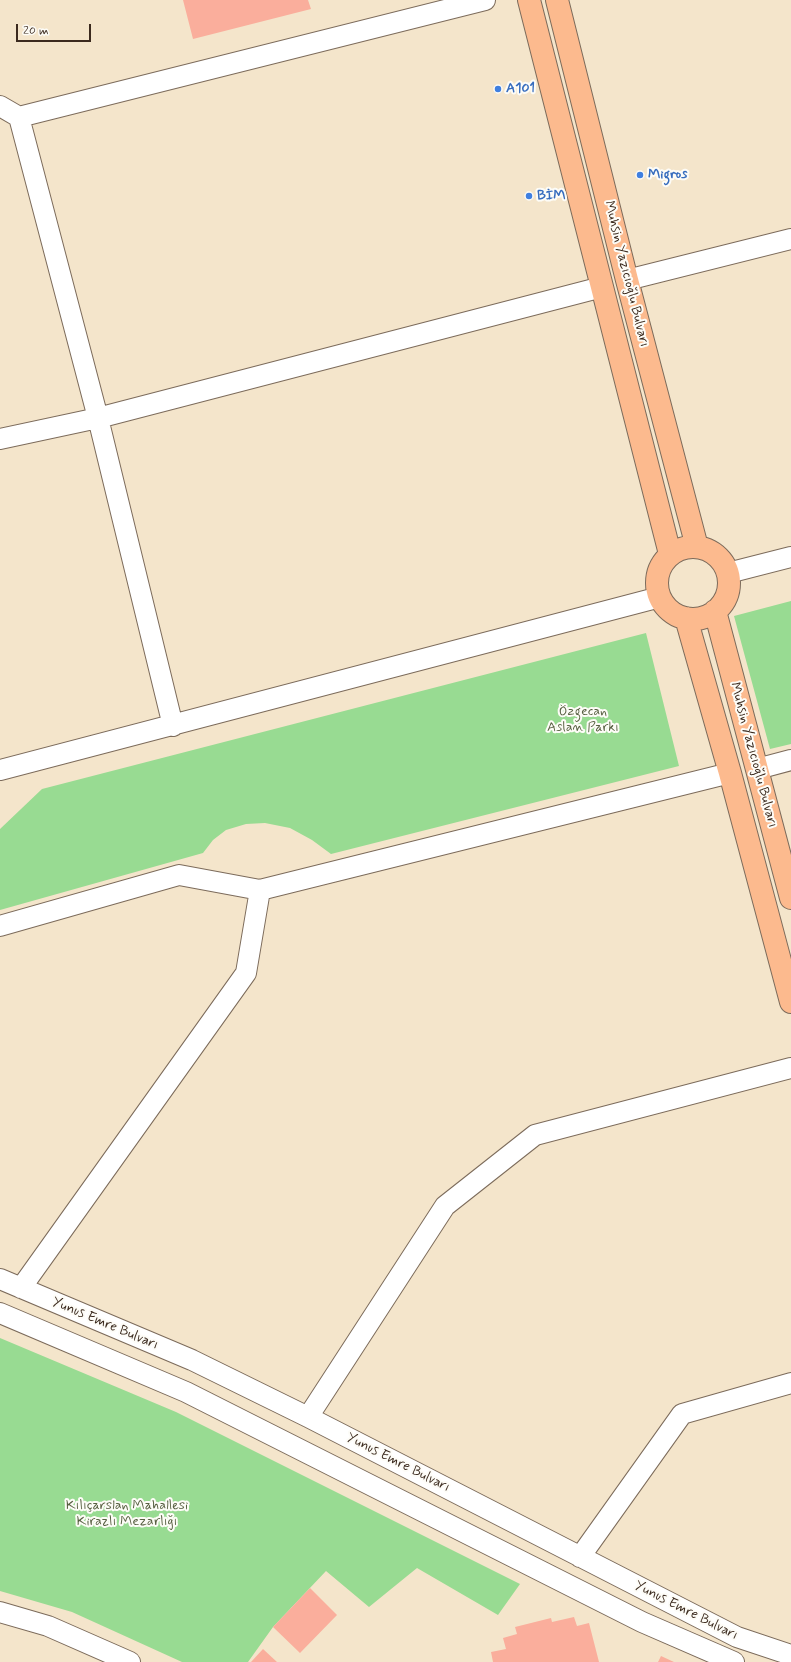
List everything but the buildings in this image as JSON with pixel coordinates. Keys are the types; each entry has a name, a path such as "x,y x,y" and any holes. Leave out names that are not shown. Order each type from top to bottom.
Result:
{"main road":[{"path":"529,0 670,554"},
{"name":"Muhsin Yazıcıoğlu Bulvarı","path":"557,0 627,280 697,547"},
{"path":"697,547 715,554 723,562 728,573 729,585 726,598 714,611 698,618 686,618 675,614 666,607 660,597 657,586 657,574 662,563 670,554 680,549 697,547"},
{"name":"Muhsin Yazıcıoğlu Bulvarı","path":"714,611 791,898"},
{"path":"686,618 730,773 791,1002"}],"street":[{"path":"0,106 19,117 485,0"},
{"path":"19,117 98,418 173,726"},
{"path":"627,280 791,239"},
{"path":"0,440 98,418 602,287"},
{"path":"728,573 791,557"},
{"path":"0,770 173,726 660,597"},
{"path":"756,769 791,760"},
{"path":"0,926 179,875 260,890 730,773"},
{"path":"21,1288 246,972 260,890"},
{"path":"308,1417 445,1206 535,1135 791,1068"},
{"name":"Yunus Emre Bulvarı","path":"0,1279 192,1360 308,1417 737,1637 791,1655"},
{"path":"0,1313 186,1392 642,1622 734,1662"},
{"path":"580,1557 682,1414 791,1383"},
{"path":"0,1612 48,1626 130,1662"}],"green space":[{"path":"791,601 791,744 770,749 734,616"},
{"name":"Özgecan Aslan Parkı","path":"646,633 679,766 331,854 312,840 290,828 265,823 246,824 226,830 213,840 203,853 0,910 0,829 42,789"},
{"name":"Kılıçarslan Mahallesi Kirazlı Mezarlığı","path":"0,1338 176,1412 520,1584 498,1615 417,1568 369,1607 326,1571 273,1627 248,1662 182,1662 72,1612 0,1591"}],"place":[{"name":"A101","path":"498,89"},
{"name":"Migros","path":"640,175"},
{"name":"BİM","path":"529,196"}]}
